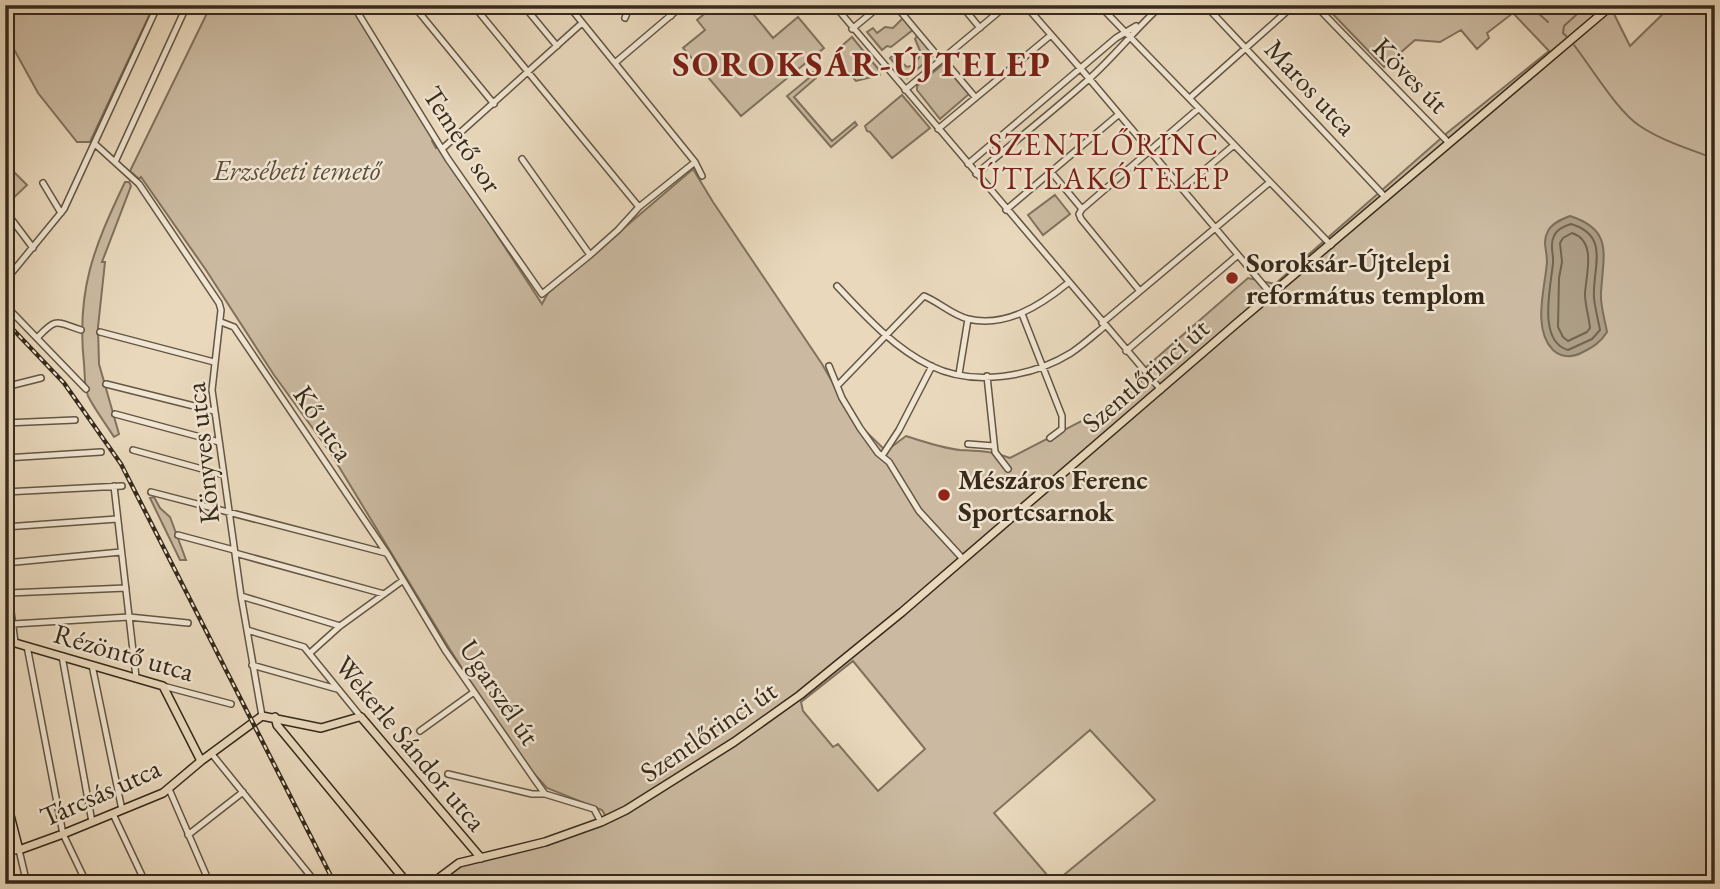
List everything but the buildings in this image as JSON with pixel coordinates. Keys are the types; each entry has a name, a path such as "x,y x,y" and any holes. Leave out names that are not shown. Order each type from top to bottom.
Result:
{"main road":[{"name":"Szentlőrinci út","path":"431,884 459,863 545,842 626,810 734,742 800,695 902,612 1612,5"},
{"name":"Rézöntő utca","path":"5,640 163,686"},
{"path":"163,686 201,761"},
{"name":"Tárcsás utca","path":"19,850 64,834 169,789 211,753 262,716"},
{"path":"262,716 321,728 361,717"},
{"path":"275,717 277,724 408,884"},
{"name":"Wekerle Sándor utca","path":"361,717 481,858"},
{"path":"5,796 19,850"}],"street":[{"path":"6,278 61,213 158,5"},
{"path":"115,162 187,5"},
{"name":"Temető sor","path":"354,5 442,149 541,294 590,255"},
{"path":"413,5 494,104"},
{"path":"473,5 639,207"},
{"path":"523,5 557,46"},
{"path":"568,5 695,162 702,176"},
{"path":"625,18 630,5"},
{"path":"660,5 671,16"},
{"path":"616,62 683,5"},
{"path":"834,5 1161,390"},
{"path":"852,29 881,5"},
{"path":"895,5 975,97"},
{"path":"961,5 980,28"},
{"path":"905,90 1007,5"},
{"path":"1025,5 1271,294"},
{"path":"1099,5 1331,245"},
{"path":"976,174 1090,79 1139,25 1162,5"},
{"name":"Maros utca","path":"1205,5 1385,198"},
{"path":"1192,96 1294,5"},
{"name":"Köves út","path":"1315,5 1449,143"},
{"path":"442,149 582,23"},
{"path":"968,164 1125,32 1139,25"},
{"path":"938,129 1051,34"},
{"path":"1139,290 1080,218 1082,209 1199,108"},
{"path":"1006,210 1118,115"},
{"name":"Könyves utca","path":"95,144 139,184 219,303 220,322 212,382 214,411 234,552 262,716"},
{"path":"1182,189 1234,145"},
{"path":"522,159 590,255 639,207 695,162"},
{"path":"1052,173 1082,209"},
{"path":"837,286 887,336 932,366 958,374 1010,375 1042,367 1080,347 1139,290 1270,182"},
{"path":"43,183 61,213"},
{"path":"12,220 33,248"},
{"path":"1126,351 1238,256"},
{"path":"839,384 924,296 968,319 1009,318 1054,295 1068,283"},
{"path":"5,305 86,389"},
{"path":"1021,314 1062,416 1062,429 1051,438"},
{"path":"958,374 968,319"},
{"path":"38,337 52,323 57,322 81,330"},
{"name":"Kő utca","path":"220,322 234,327 388,555"},
{"path":"100,332 214,362"},
{"path":"829,366 839,384 842,398 860,428 889,462 919,511 962,559"},
{"path":"882,456 899,430 932,366"},
{"path":"987,376 994,446 998,457 1008,469"},
{"path":"5,387 41,378"},
{"path":"106,384 214,411"},
{"path":"115,414 219,442"},
{"path":"5,423 75,420"},
{"path":"968,444 994,446"},
{"path":"133,450 224,475"},
{"path":"5,458 102,452"},
{"path":"114,486 136,677"},
{"path":"5,492 122,486"},
{"path":"151,492 380,550 388,555"},
{"path":"5,527 117,519"},
{"path":"178,535 384,594"},
{"path":"15,642 5,565 121,552"},
{"name":"Ugarszél út","path":"388,555 402,582 474,692 545,794"},
{"path":"247,630 304,647 310,653 340,626 402,582"},
{"path":"9,593 126,587"},
{"path":"241,596 340,626"},
{"path":"13,624 130,617 188,623"},
{"path":"27,646 64,834 87,884"},
{"name":"Wekerle Sándor utca","path":"310,653 361,717"},
{"path":"62,656 92,822"},
{"path":"92,665 122,810"},
{"path":"252,665 337,689"},
{"name":"Rézöntő utca","path":"163,686 231,704"},
{"path":"420,731 474,692"},
{"path":"211,753 317,884"},
{"path":"448,774 532,794 545,794 590,807 598,814 601,822"},
{"path":"169,789 210,884"},
{"path":"188,835 243,792"},
{"path":"113,814 146,884"},
{"path":"19,850 27,884"},
{"name":"Tárcsás utca","path":"5,853 19,850"}],"green space":[{"path":"5,5 154,5 90,142 77,142 38,93 5,33"},
{"name":"Erzsébeti temető","path":"211,5 352,5 433,137 436,148 440,148 542,304 548,293 693,169 822,364 854,420 886,451 906,436 946,448 1010,458 1107,408 1141,382 1146,367 1248,278 1275,284 1447,133 1549,51 1513,13 1487,33 1489,38 1477,49 1461,30 1440,42 1415,40 1384,67 1324,5 1618,5 1612,10 1630,46 1672,5 1715,5 1715,884 438,884 460,866 609,822 602,810 547,788 519,757 330,452 274,375 206,270 141,177 139,179 130,171","holes":["853,661 925,749 878,791 838,744 833,747 803,711 801,702","1090,730 1155,800 1054,883 994,813"]},
{"path":"705,5 746,5 773,38 798,17 824,48 741,116 683,48 705,30 697,20 709,10"},
{"path":"904,17 914,29 891,47 887,46 882,50 867,32 873,28 877,33 885,27 893,28"},
{"path":"918,34 935,54 907,78 890,58 893,55 907,67 915,65 921,53 915,39"},
{"path":"852,37 879,70 880,75 856,81 835,58 837,50"},
{"path":"943,64 969,94 940,119 917,90 917,86"},
{"path":"816,73 816,78 794,97 832,141 855,122 857,125 831,147 787,96 809,78 808,75"},
{"path":"902,95 930,128 892,158 865,126"},
{"path":"10,168 27,185 5,206 5,173"},
{"path":"125,182 129,182 131,186 102,262 105,262 98,327 99,364 119,434 114,437 87,392 82,338 83,313 85,291 96,249"},
{"path":"1055,195 1070,214 1043,235 1028,215"},
{"path":"154,497 160,508 170,517 186,560 180,560 150,498"}],"water":[{"path":"1570,216 1584,222 1600,236 1604,256 1601,298 1607,332 1590,348 1567,356 1556,353 1547,341 1541,320 1541,308 1547,262 1546,235 1555,224"}],"waterway":[{"path":"1529,5 1548,22"},
{"path":"1566,36 1563,33 1564,26 1587,5"},
{"path":"1574,45 1614,100 1640,126 1657,136 1715,159"}],"railway":[{"path":"5,321 64,383 121,464 335,884"}],"place":[{"name":"Soroksár-Újtelepi református templom","path":"1232,278"},
{"name":"Mészáros Ferenc Sportcsarnok","path":"944,495"}],"district":[{"name":"SOROKSÁR-ÚJTELEP","path":"862,64"},
{"name":"SZENTLŐRINC ÚTI LAKÓTELEP","path":"1104,162"}]}
